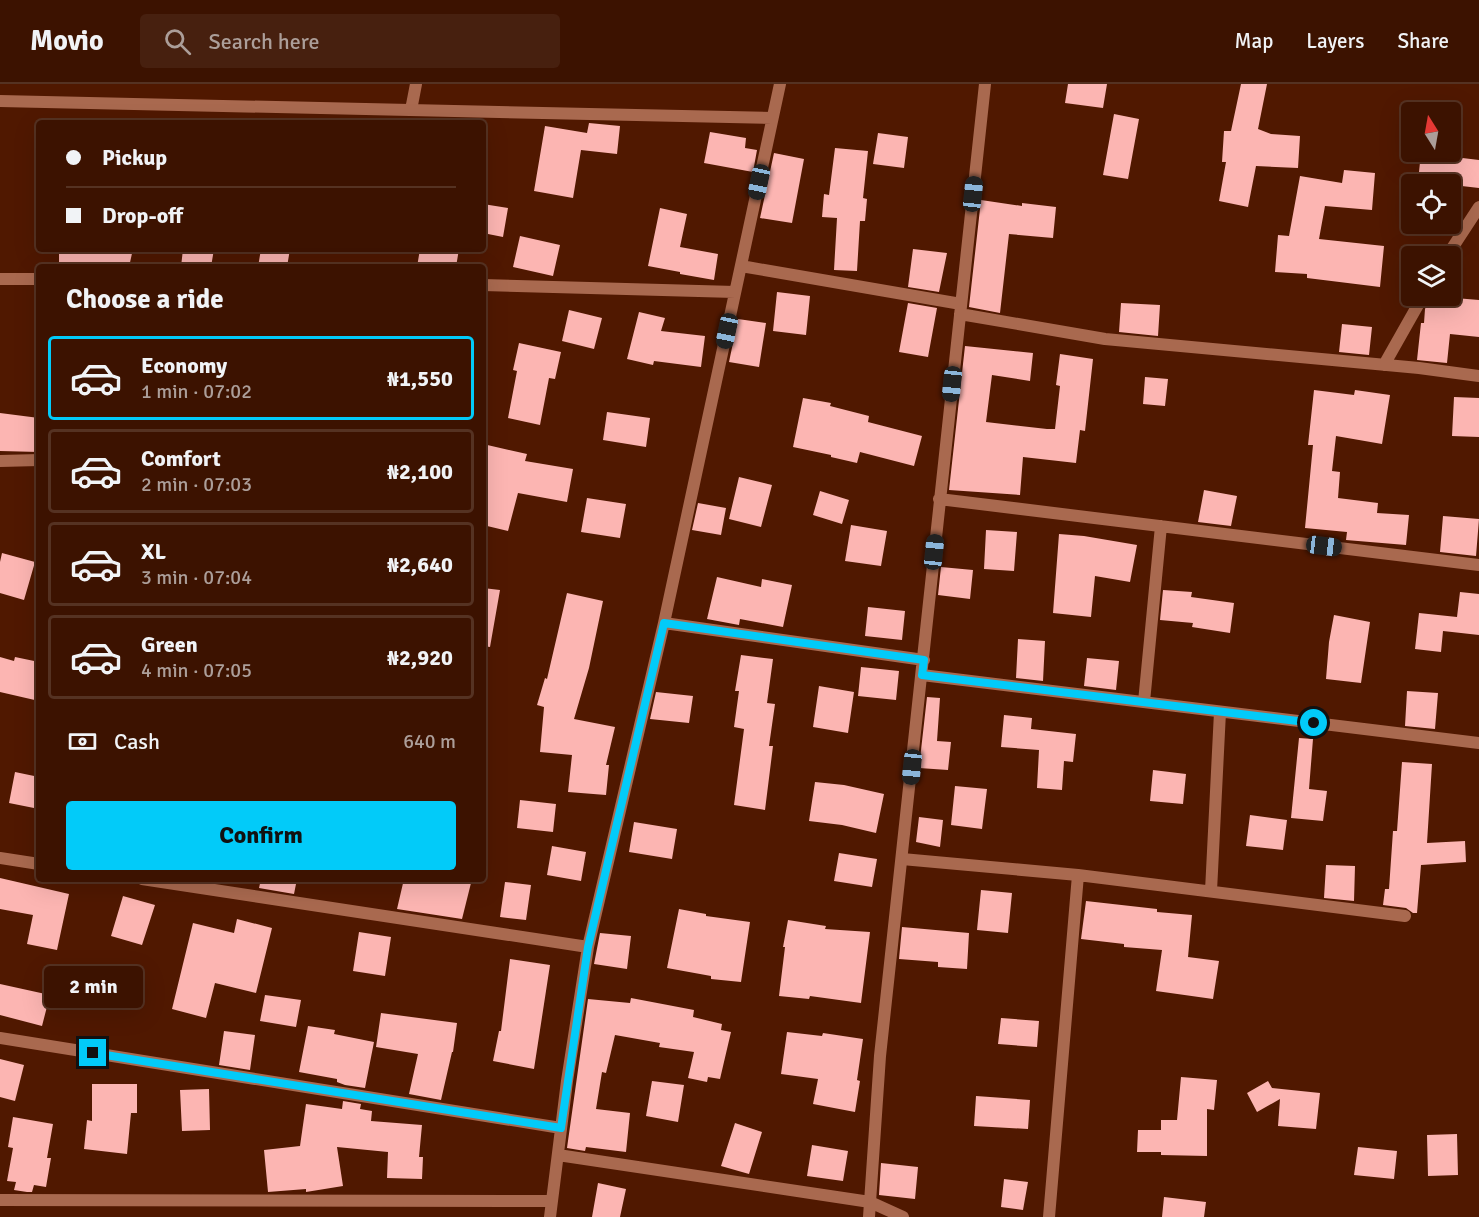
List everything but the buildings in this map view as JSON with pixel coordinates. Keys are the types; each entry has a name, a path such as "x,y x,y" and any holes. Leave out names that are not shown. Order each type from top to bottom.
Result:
{"street":[{"path":"411,110 416,84"},
{"path":"550,1217 588,947 664,623 780,84"},
{"path":"868,1217 880,1056 986,84"},
{"path":"0,101 772,118"},
{"path":"1454,246 1479,207"},
{"path":"741,266 1105,339 1479,376"},
{"path":"0,279 36,279"},
{"path":"486,285 735,292"},
{"path":"1384,365 1417,306"},
{"path":"0,461 36,460"},
{"path":"939,499 1479,565"},
{"path":"1144,702 1161,526"},
{"path":"664,623 924,660"},
{"path":"922,675 1479,743"},
{"path":"1211,891 1220,712"},
{"path":"0,858 36,864"},
{"path":"902,859 1078,875 1405,916"},
{"path":"1049,1217 1078,875"},
{"path":"162,882 588,947"},
{"path":"0,1038 561,1128"},
{"path":"558,1155 870,1202 903,1217"},
{"path":"0,1200 552,1201"}],"route":[{"path":"93,1053 561,1128 588,947 664,623 924,660 922,675 1314,723"}]}
